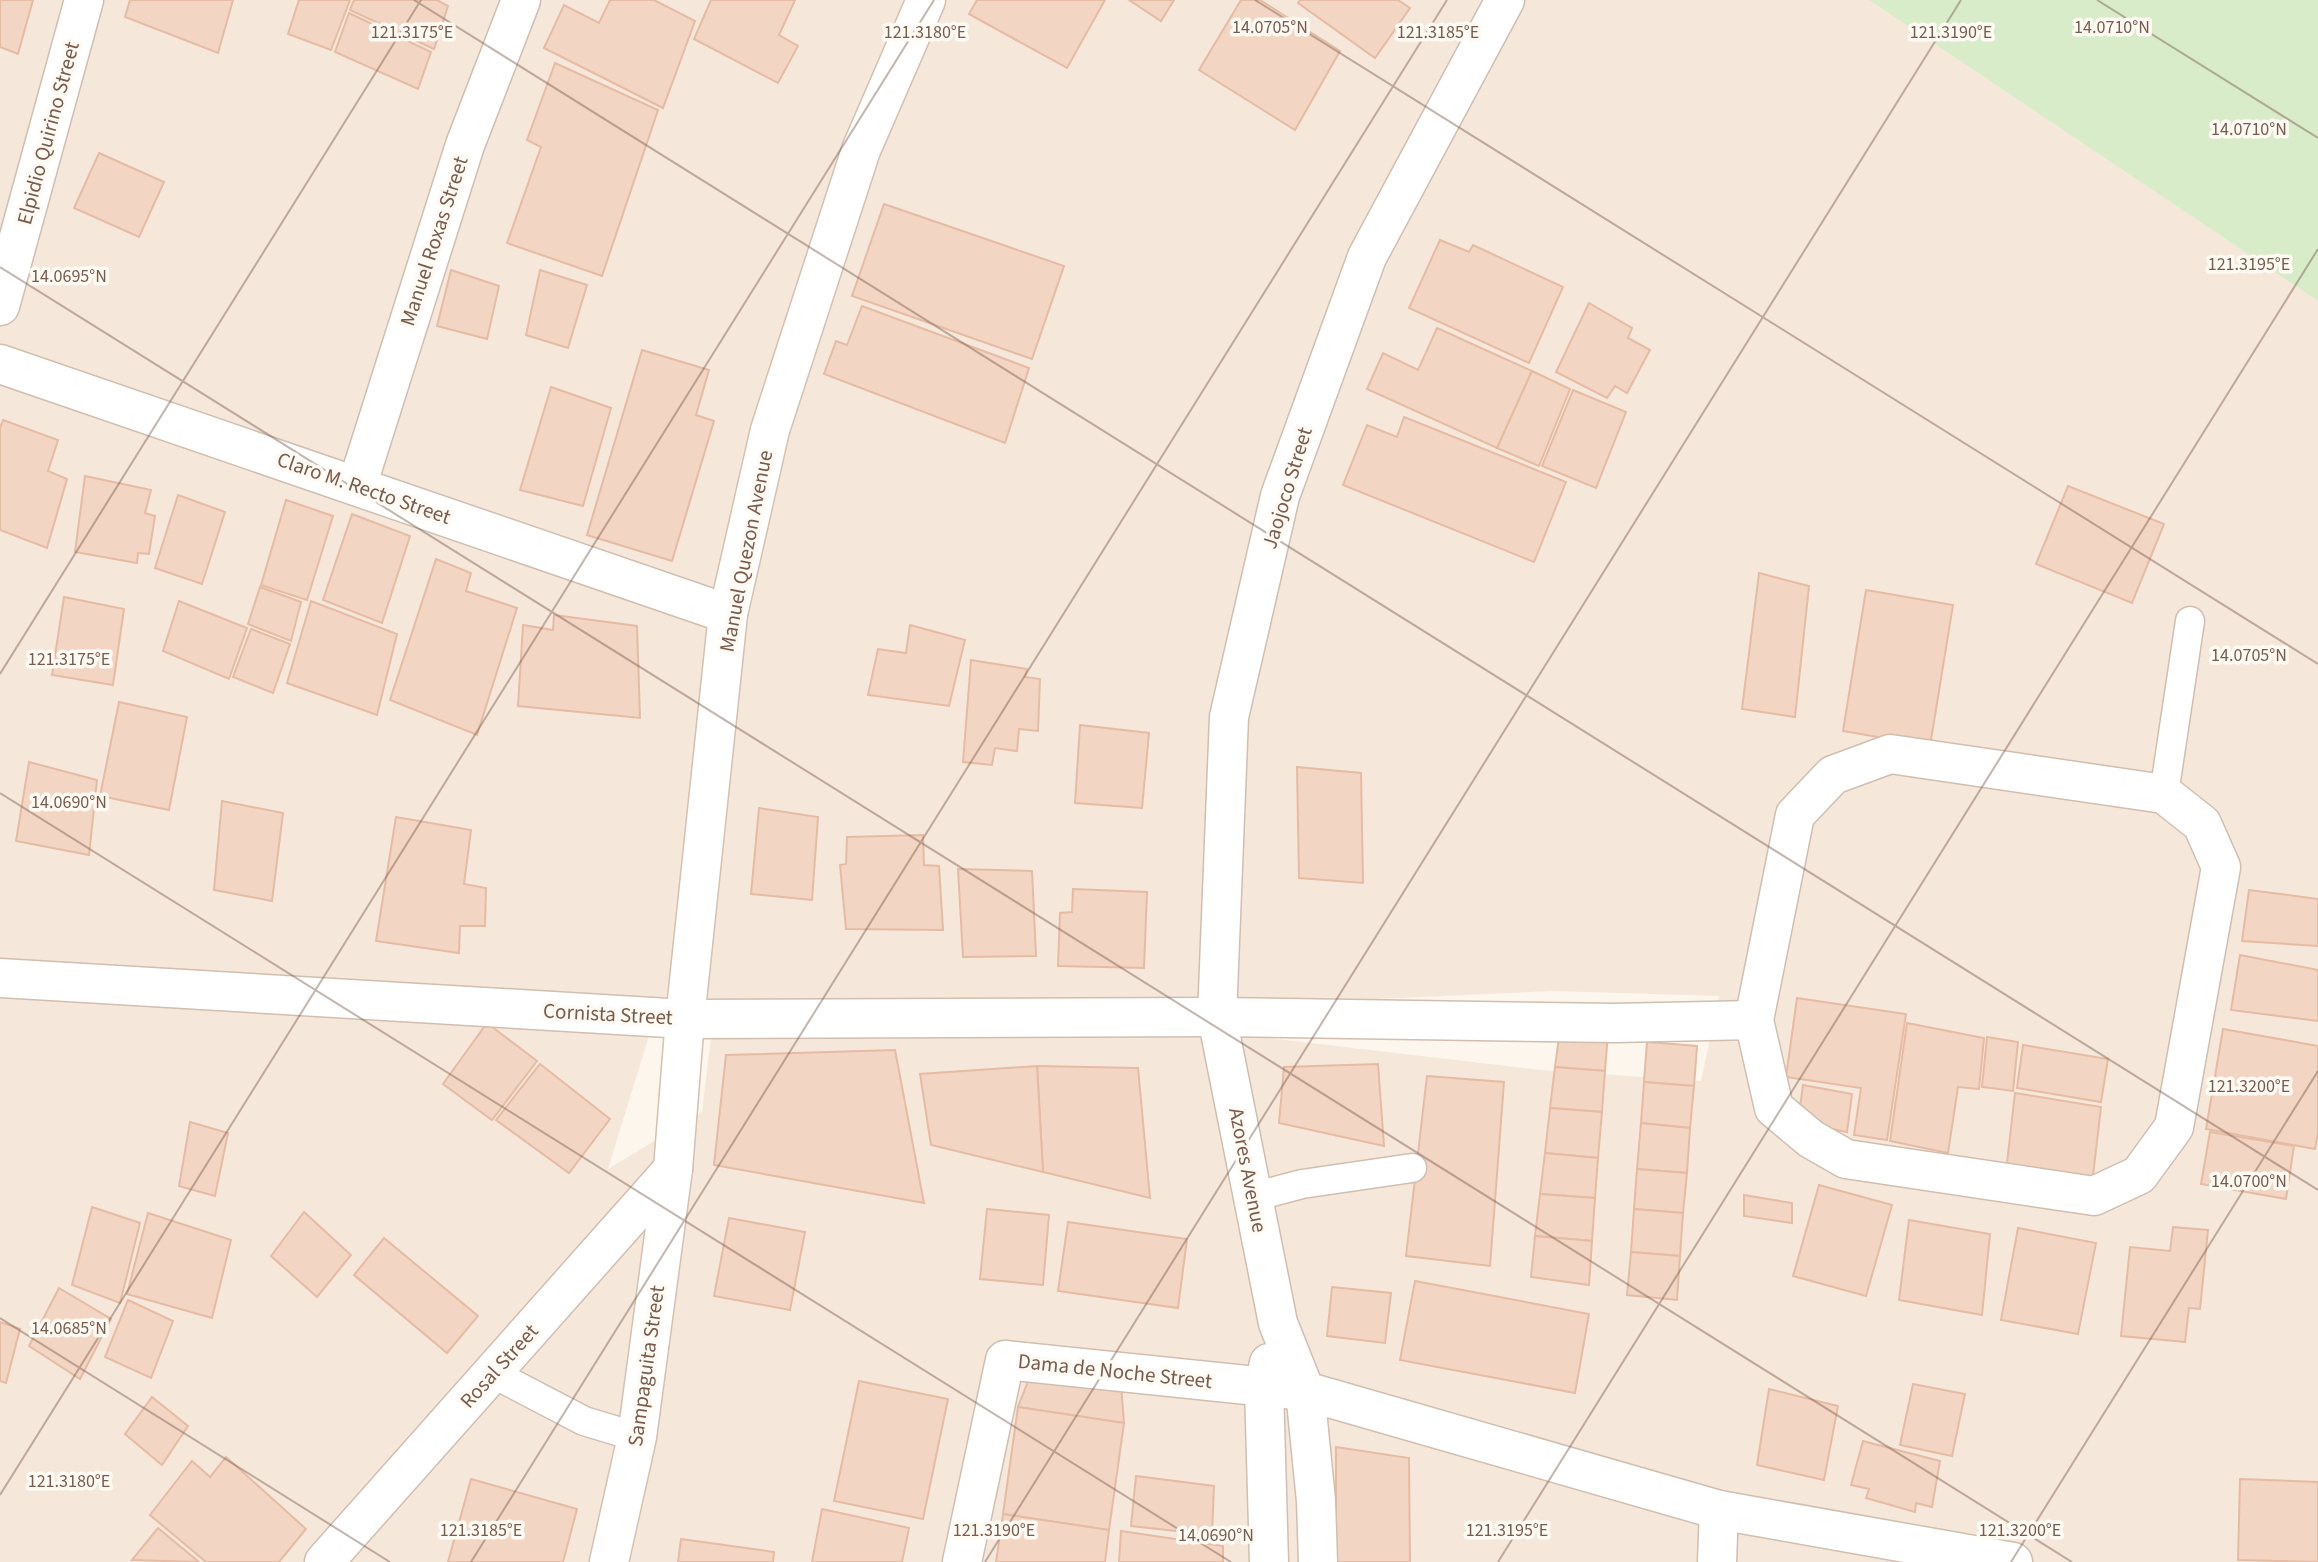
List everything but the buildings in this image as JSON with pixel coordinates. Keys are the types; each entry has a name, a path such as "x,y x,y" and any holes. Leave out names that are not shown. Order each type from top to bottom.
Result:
{"street":[{"name":"Elpidio Quirino Street","path":"0,306 84,0"},
{"name":"Manuel Roxas Street","path":"357,486 465,145 521,0"},
{"name":"Manuel Quezon Avenue","path":"673,1169 685,1019 728,614 770,430 861,150 926,0"},
{"name":"Jaojoco Street","path":"1217,1017 1229,718 1280,496 1367,257 1505,0"},
{"name":"Claro M. Recto Street","path":"0,364 728,614"},
{"path":"1890,754 2164,794 2202,824 2221,867 2174,1127 2139,1175 2094,1196 1846,1159 1811,1139 1774,1108 1754,1020 1795,815 1833,775 1890,754"},
{"name":"Cornista Street","path":"0,978 685,1019 1217,1017 1615,1023 1754,1020"},
{"name":"Azores Avenue","path":"1217,1017 1278,1323 1305,1391 1317,1501 1318,1562"},
{"name":"Rosal Street","path":"324,1562 673,1169"},
{"name":"Sampaguita Street","path":"609,1562 637,1437 673,1169"},
{"name":"Azores Avenue","path":"1269,1562 1269,1474 1264,1387 1278,1323"},
{"name":"Dama de Noche Street","path":"962,1562 1005,1360 1264,1387"},
{"path":"1264,1387 1305,1391 1719,1510 2013,1562"},
{"path":"1717,1562 1719,1510"}],"lane":[{"path":"2164,794 2190,621"},
{"path":"1254,1197 1302,1184 1412,1168"},
{"path":"492,1373 584,1421 637,1437"}],"shaded area":[{"path":"0,0 1869,0 2318,301 2318,1562 0,1562","holes":["1552,991 1719,996 1701,1081 1541,1070 1234,1034 1133,1010","714,1012 702,1112 608,1169 656,1013"]}],"green space":[{"path":"1869,0 2318,0 2318,301"}]}
